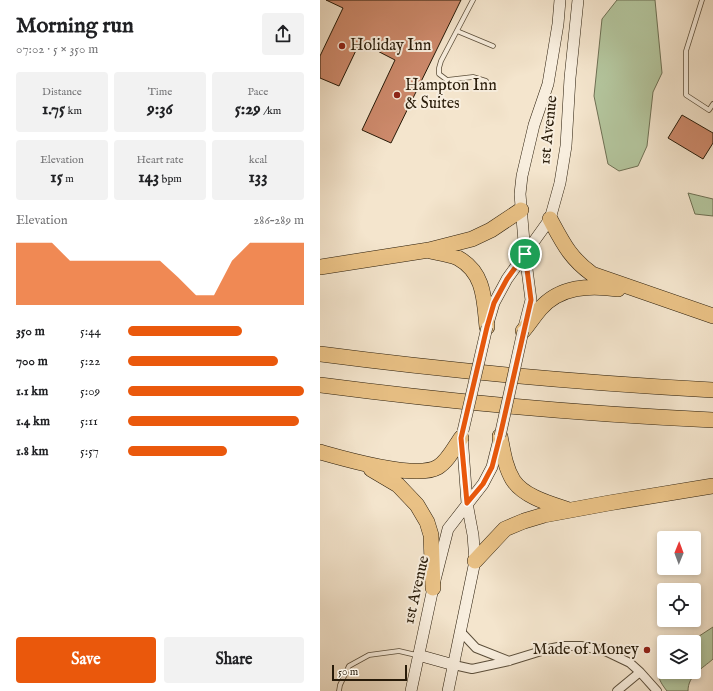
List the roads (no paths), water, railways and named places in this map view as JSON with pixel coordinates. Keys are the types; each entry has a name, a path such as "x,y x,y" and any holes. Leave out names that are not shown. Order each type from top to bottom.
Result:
{"highway":[{"path":"320,267 428,250 472,239 490,230 521,210"},
{"path":"550,219 570,254 581,266 592,274 713,316"},
{"path":"428,250 457,258 467,265 477,276 484,292 487,327"},
{"path":"523,331 540,308 563,291 581,287 599,286 646,292"},
{"path":"320,354 377,362 475,372 588,382 713,390"},
{"path":"320,385 447,400 586,412 713,420"},
{"path":"320,452 363,464 418,472 438,468 447,459 462,434"},
{"path":"500,436 506,462 514,481 522,489 538,500 570,511"},
{"path":"363,464 398,484 417,505 427,522 431,535 432,588"},
{"path":"475,561 504,529 524,521 693,488 713,486"}],"main road":[{"name":"1st Avenue","path":"410,691 432,588 448,529 483,484 492,467 531,300 525,254 520,194 522,176 534,126 548,84 558,24 560,0"},
{"name":"1st Avenue","path":"448,691 475,561 473,535 467,503 462,434 494,303 507,279 550,219 560,183 566,146 570,78 578,0"},
{"path":"418,655 454,666"}],"street":[{"path":"461,632 476,648 509,661"},
{"path":"454,666 472,669 509,661 548,649 563,646 581,646 605,651 630,663 657,691"},
{"path":"617,691 640,672"}],"lane":[{"path":"473,0 441,61 439,68 440,74 447,80 472,77 486,81"},
{"path":"702,0 686,51 686,95 709,110 713,104"},
{"path":"457,31 493,46"},
{"path":"339,691 340,685 350,666 369,655 399,651 418,655"}],"place":[{"name":"Holiday Inn","path":"342,46"},
{"name":"Hampton Inn & Suites","path":"397,95"},
{"name":"Made of Money","path":"647,650"}]}
